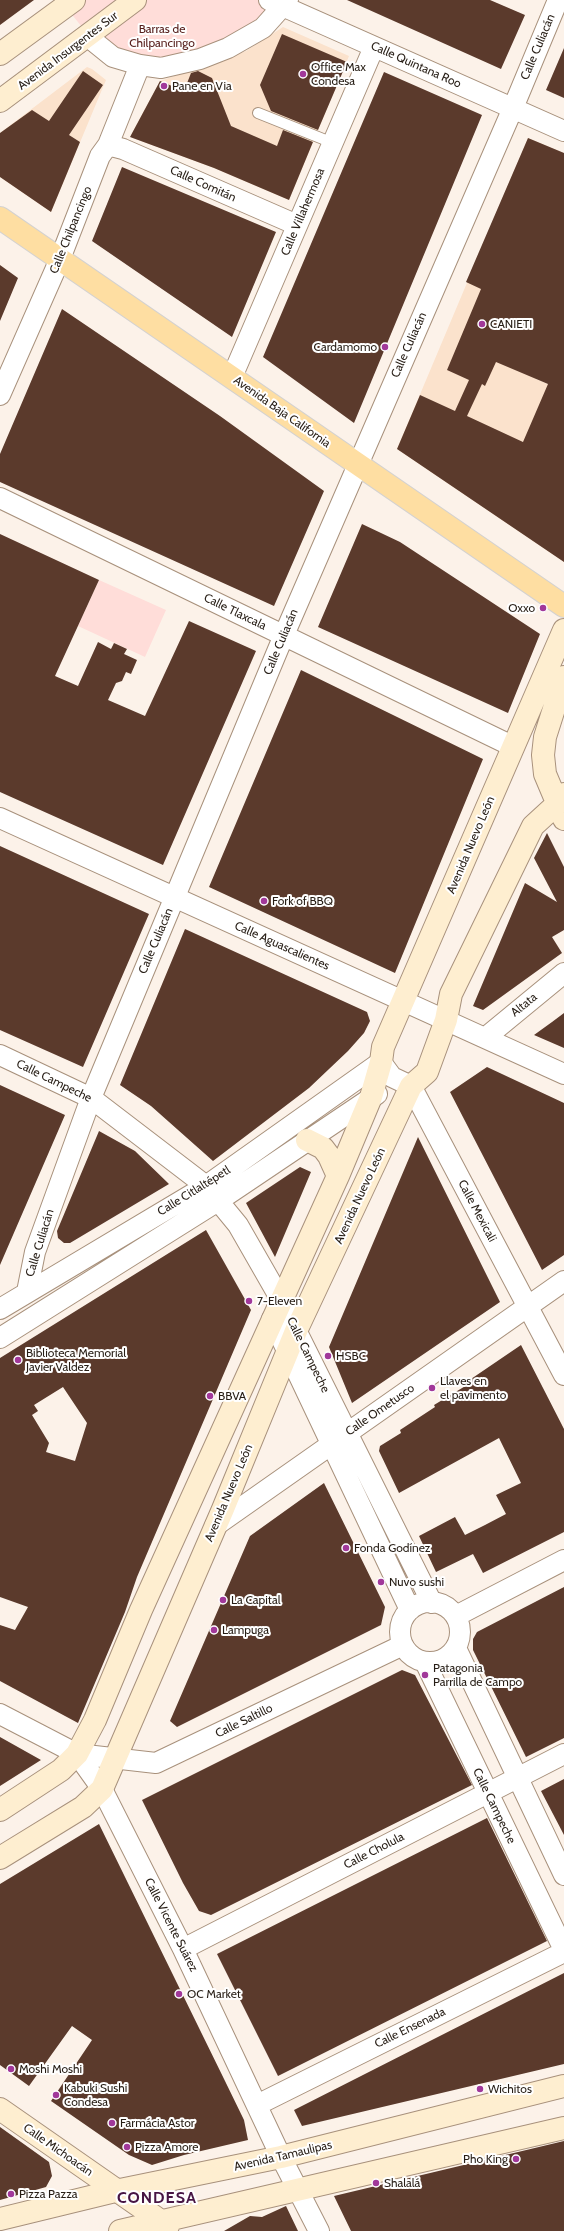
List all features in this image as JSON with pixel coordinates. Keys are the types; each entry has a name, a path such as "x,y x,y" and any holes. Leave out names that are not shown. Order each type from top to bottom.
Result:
{"main road":[{"name":"Avenida Insurgentes Sur","path":"0,101 135,0"},
{"path":"0,54 66,3"},
{"name":"Avenida Baja California","path":"0,218 564,606"},
{"name":"Avenida Nuevo León","path":"0,1810 61,1770 78,1754 96,1720 141,1610 338,1176 371,1097 381,1062 383,1047 512,746 564,630"},
{"path":"562,806 545,774 542,755 544,737 564,677"},
{"name":"Avenida Nuevo León","path":"0,1858 83,1807 102,1789 215,1526 296,1331 411,1086 427,1072 446,1020 451,994 534,826 562,806"},
{"path":"307,1140 322,1148 329,1156 338,1176"},
{"name":"Avenida Tamaulipas","path":"0,2219 115,2191 281,2157 564,2086"},
{"name":"Calle Michoacán","path":"0,2109 115,2191 168,2226"},
{"path":"115,2191 123,2231 168,2226 297,2189 564,2128"}],"street":[{"name":"Calle Culiacán","path":"27,1292 35,1252 91,1098 357,463 513,108 558,0"},
{"path":"87,36 113,56 140,65 161,68 200,59 228,48 263,28 280,2"},
{"name":"Calle Quintana Roo","path":"280,2 374,47 564,131"},
{"name":"Calle Villahermosa","path":"232,377 374,47"},
{"name":"Calle Chilpancingo","path":"0,395 60,259 100,156 108,146 140,65"},
{"name":"Calle Comitán","path":"108,146 123,149 297,225"},
{"name":"Calle Tlaxcala","path":"0,498 512,746"},
{"name":"Calle Aguascalientes","path":"0,818 564,1074"},
{"name":"Altata","path":"485,1038 564,973"},
{"name":"Calle Campeche","path":"0,1055 91,1098 212,1193 238,1226 281,1300 432,1603"},
{"path":"381,1062 392,1077 411,1086"},
{"name":"Calle Citlaltépetl","path":"0,1338 212,1193 381,1062"},
{"path":"371,1097 392,1085 411,1086"},
{"name":"Calle Mexicali","path":"411,1086 564,1375"},
{"name":"Calle Citlaltépetl","path":"0,1309 27,1292 212,1193 307,1140 371,1097"},
{"name":"Calle Ometusco","path":"215,1526 564,1281"},
{"name":"Calle Campeche","path":"272,1319 410,1610"},
{"path":"456,1616 564,1560"},
{"path":"424,1603 432,1603 441,1604 456,1616 460,1632 456,1648 442,1660 425,1662 412,1656 403,1645 401,1626 410,1610 424,1603"},
{"name":"Calle Saltillo","path":"78,1754 156,1763 403,1645"},
{"path":"456,1648 564,1875"},
{"name":"Calle Campeche","path":"425,1662 564,1951"},
{"path":"0,1714 78,1754"},
{"name":"Calle Vicente Suárez","path":"78,1754 102,1789 183,1948 281,2157 319,2231"},
{"name":"Calle Cholula","path":"183,1948 564,1754"},
{"name":"Calle Ensenada","path":"257,2105 564,1951"}],"lane":[{"path":"258,113 333,143"}],"shaded area":[{"path":"283,27 349,56 289,200 214,168 133,138 131,135 160,81 246,51"},
{"path":"87,67 106,80 51,212 0,177 0,133"},
{"path":"528,138 564,153 536,379 564,391 564,562 397,449"}],"green space":[{"name":"Barras de Chilpancingo","path":"60,0 287,0 276,14 158,75 82,27"},
{"path":"99,580 166,610 145,657 78,626"}],"building":[{"path":"0,0 34,0 0,25"},
{"path":"347,0 490,0 525,15 501,69"},
{"name":"Office Max Condesa","path":"282,34 347,62 318,130 271,111 260,85"},
{"path":"564,48 564,98 546,90"},
{"path":"83,71 103,85 69,135 80,142 51,212 0,177 0,133 32,110 49,121"},
{"path":"198,71 212,78 231,126 277,146 283,130 313,142 289,200 214,168 130,137 160,81 184,91 191,73"},
{"path":"384,72 482,115 354,423 263,357"},
{"path":"528,138 564,153 564,562 397,449 420,395 455,411 469,380 447,370 481,289 466,282","holes":["496,362 548,384 523,442 467,416 482,384 485,386"]},
{"path":"122,167 276,232 232,337 92,241"},
{"path":"0,265 18,278 0,321"},
{"path":"62,309 220,416 324,491 274,606 0,482 0,454"},
{"path":"362,524 400,542 540,634 508,713 318,627"},
{"path":"0,534 99,580 55,676 78,686 98,642 111,649 114,643 127,649 124,654 137,660 131,674 126,672 122,681 116,683 108,700 145,716 189,621 256,651 163,865 0,792"},
{"path":"301,670 483,759 395,973 209,887"},
{"path":"547,833 564,867 564,930 552,937 562,953 483,1010 473,1006 525,883 557,902 534,858"},
{"path":"0,846 149,914 83,1067 0,1030"},
{"path":"185,929 367,1012 370,1021 364,1033 348,1051 309,1088 213,1161 151,1106 120,1085"},
{"path":"564,1013 564,1048 534,1035 552,1022"},
{"path":"487,1067 564,1103 564,1255 542,1270 450,1092"},
{"path":"0,1085 65,1115 0,1265"},
{"path":"99,1131 135,1151 169,1184 70,1243 64,1243 58,1238 57,1231"},
{"path":"418,1137 500,1302 352,1403 329,1347"},
{"path":"300,1167 311,1172 275,1257 246,1203"},
{"path":"206,1230 251,1310 137,1577 125,1612 78,1723 0,1681 0,1625 15,1630 28,1607 0,1597 0,1358","holes":["63,1387 87,1423 75,1461 46,1452 49,1443 32,1415 38,1411 34,1405"]},
{"path":"521,1345 564,1429 564,1532 483,1573 473,1554 436,1572 419,1536 455,1517 465,1535 485,1525 506,1514 496,1495 521,1483 499,1438 399,1493 379,1451 380,1446 401,1433 400,1430 435,1407 434,1405 472,1382 471,1379"},
{"path":"324,1483 385,1607 381,1625 177,1727 170,1721 250,1536"},
{"path":"564,1587 564,1738 526,1757 473,1650 473,1639 477,1632"},
{"path":"402,1670 415,1675 472,1785 211,1915 199,1911 183,1883 142,1800"},
{"path":"0,1737 41,1760 0,1786"},
{"path":"564,1779 564,1835 541,1791"},
{"path":"487,1818 547,1941 278,2076 217,1954"},
{"path":"99,1824 244,2120 248,2140 184,2155 152,2165 129,2155 51,2101 92,2040 72,2026 29,2086 0,2065 0,1884"},
{"path":"564,1973 564,2064 302,2126 294,2110"},
{"path":"0,2127 49,2162 52,2176 46,2187 0,2200"},
{"path":"564,2141 564,2231 351,2231 334,2196"},
{"path":"286,2206 298,2231 224,2231 250,2216 262,2217"}],"place":[{"name":"Office Max Condesa","path":"303,74"},
{"name":"Pane en Via","path":"164,86"},
{"name":"CANIETI","path":"482,324"},
{"name":"Cardamomo","path":"385,347"},
{"name":"Oxxo","path":"543,608"},
{"name":"Fork of BBQ","path":"264,901"},
{"name":"7-Eleven","path":"249,1301"},
{"name":"HSBC","path":"328,1356"},
{"name":"Biblioteca Memorial Javier Valdez","path":"18,1360"},
{"name":"Llaves en el pavimento","path":"432,1388"},
{"name":"BBVA","path":"210,1396"},
{"name":"Fonda Godínez","path":"346,1548"},
{"name":"Nuvo sushi","path":"381,1582"},
{"name":"La Capital","path":"223,1600"},
{"name":"Lampuga","path":"214,1630"},
{"name":"Patagonia Parrilla de Campo","path":"425,1675"},
{"name":"OC Market","path":"179,1994"},
{"name":"Moshi Moshi","path":"11,2069"},
{"name":"Wichitos","path":"480,2089"},
{"name":"Kabuki Sushi Condesa","path":"56,2095"},
{"name":"Farmácia Astor","path":"112,2123"},
{"name":"Pizza Amore","path":"127,2147"},
{"name":"Pho King","path":"516,2159"},
{"name":"Shalalá","path":"376,2183"},
{"name":"Pizza Pazza","path":"11,2194"}],"district":[{"name":"CONDESA","path":"157,2198"}]}
